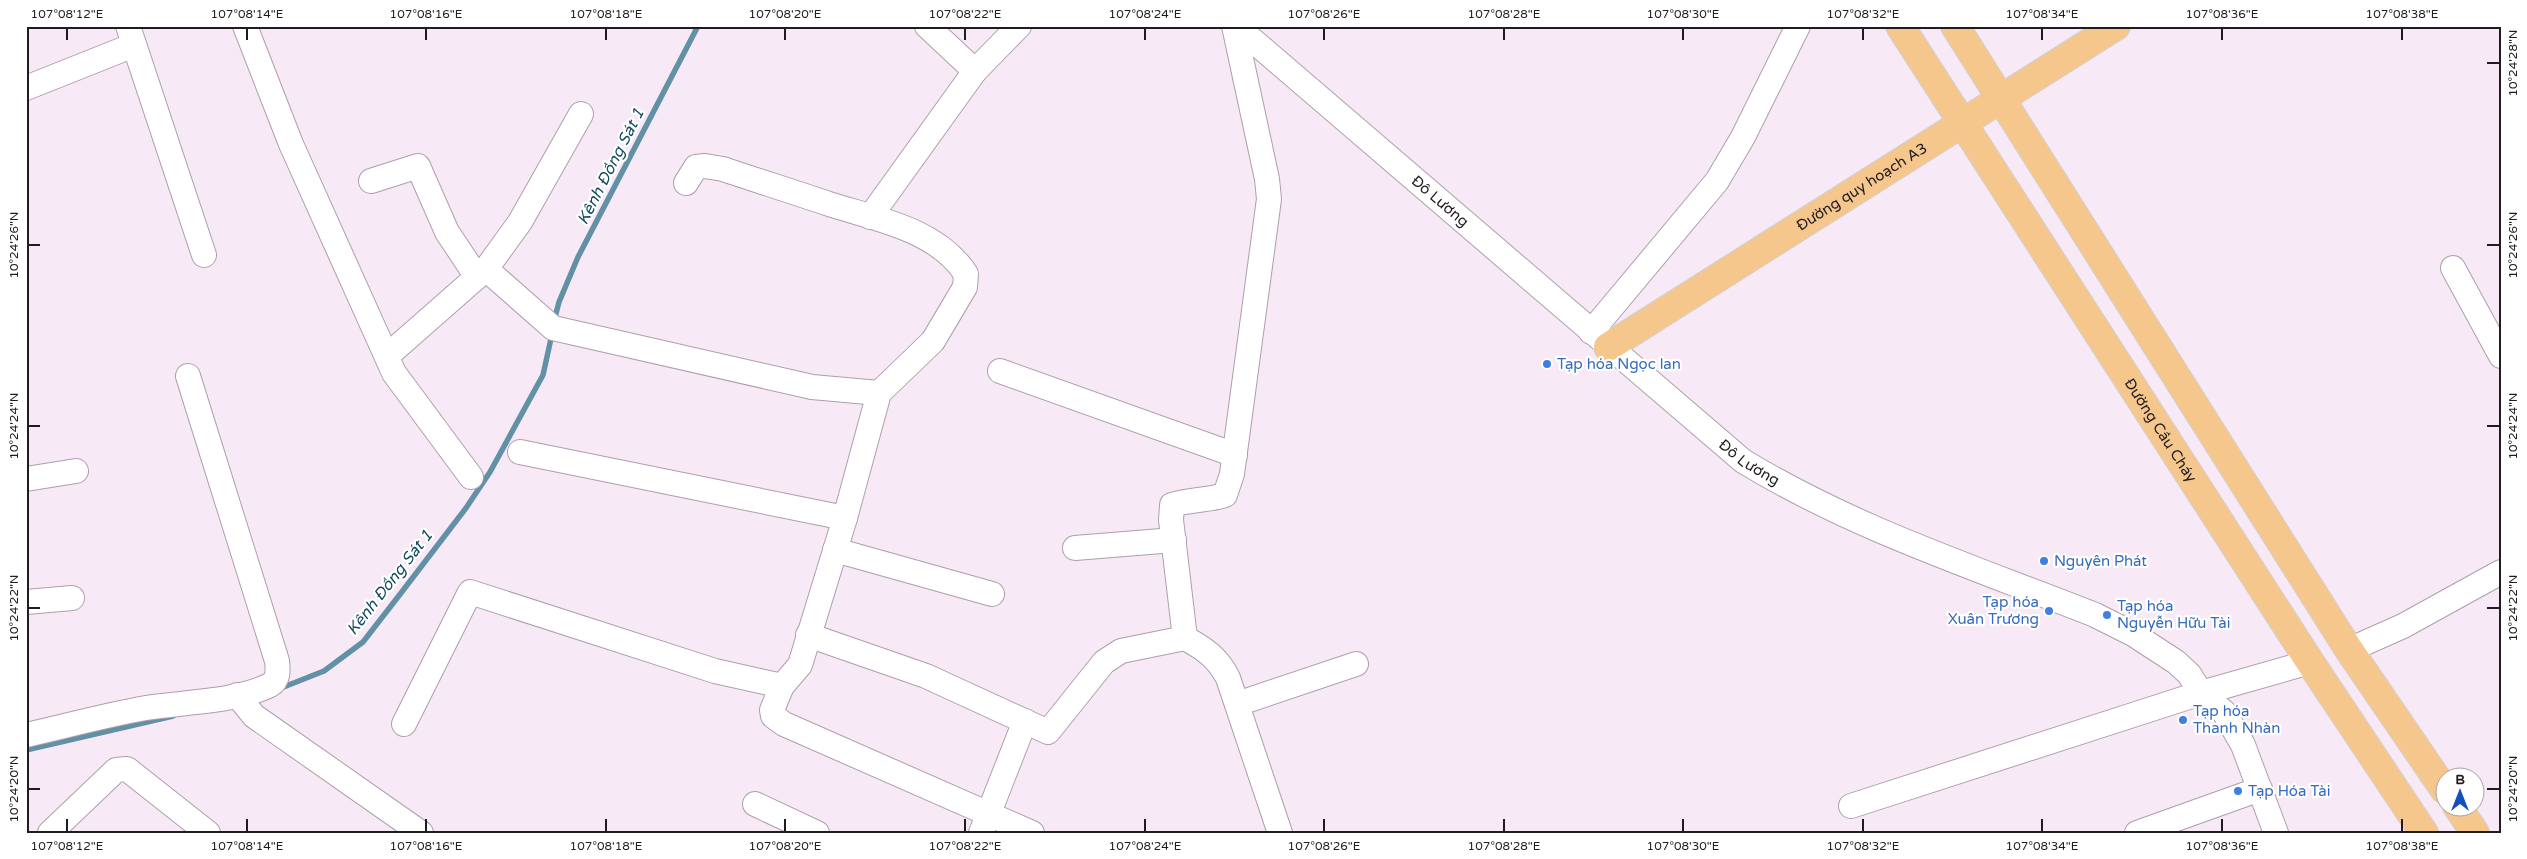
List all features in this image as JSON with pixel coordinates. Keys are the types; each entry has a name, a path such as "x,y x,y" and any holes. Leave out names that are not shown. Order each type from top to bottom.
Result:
{"main road":[{"name":"Đường Cầu Cháy","path":"1900,26 2310,662 2424,833"},
{"path":"1956,26 2349,650 2434,774"},
{"name":"Đường quy hoạch A3","path":"1599,339 1963,123 2116,26"},
{"path":"2463,816 2475,833"}],"street":[{"path":"245,26 291,144 394,373 471,477"},
{"path":"927,26 975,71"},
{"path":"870,217 975,71 1019,26"},
{"path":"1185,638 1172,505 1188,500 1205,501 1225,495 1232,474 1269,199 1235,26"},
{"name":"Đô Lương","path":"1235,26 1743,461 1782,485 1861,522 2095,615 2126,630 2176,662 2189,674 2201,693 2224,712 2243,745 2276,833"},
{"path":"1599,339 1717,181 1743,137 1798,26"},
{"path":"26,88 131,36 204,255"},
{"path":"387,356 481,273 520,222 581,114"},
{"path":"371,182 418,166 447,232 481,273 553,328 812,386 879,393"},
{"path":"686,184 696,167 705,166 723,169 900,226 930,240 950,255 966,274 964,287 933,341 879,393 845,518 800,665 782,686 772,710 773,716 777,720 985,824 1032,833"},
{"path":"2453,268 2501,356"},
{"path":"1000,371 1235,455"},
{"path":"26,735 144,708 243,703 271,684 278,672 277,661 188,376"},
{"path":"520,452 845,518"},
{"path":"26,479 76,471"},
{"path":"1075,548 1174,540"},
{"path":"835,550 992,594"},
{"path":"2349,650 2403,626 2501,572"},
{"path":"404,724 470,592 715,671 782,686"},
{"path":"26,602 72,598"},
{"path":"808,635 926,676 1048,732 1104,662 1121,651 1185,638 1208,651 1220,662 1237,704 1280,833"},
{"path":"1852,806 2201,693 2310,662"},
{"path":"1237,704 1356,664"},
{"path":"243,703 421,833"},
{"path":"985,824 1025,721"},
{"path":"50,833 116,770 127,769 208,833"},
{"path":"2137,833 2260,790"},
{"path":"755,804 817,833"}],"waterway":[{"name":"Kênh Đồng Sát 1","path":"554,321 559,302 578,257 698,26"},
{"name":"Kênh Đồng Sát 1","path":"276,690 324,671 363,642 401,593 466,508 490,472 543,375 552,334"},
{"name":"Kênh Đồng Sát 1","path":"26,750 173,716"}],"place":[{"name":"Tạp hóa Ngọc lan","path":"1547,364"},
{"name":"Nguyên Phát","path":"2044,561"},
{"name":"Tạp hóa Xuân Trương","path":"2049,611"},
{"name":"Tạp hóa Nguyễn Hữu Tài","path":"2107,615"},
{"name":"Tạp hóa Thanh Nhàn","path":"2183,720"},
{"name":"Tạp Hóa Tài","path":"2238,791"}]}
